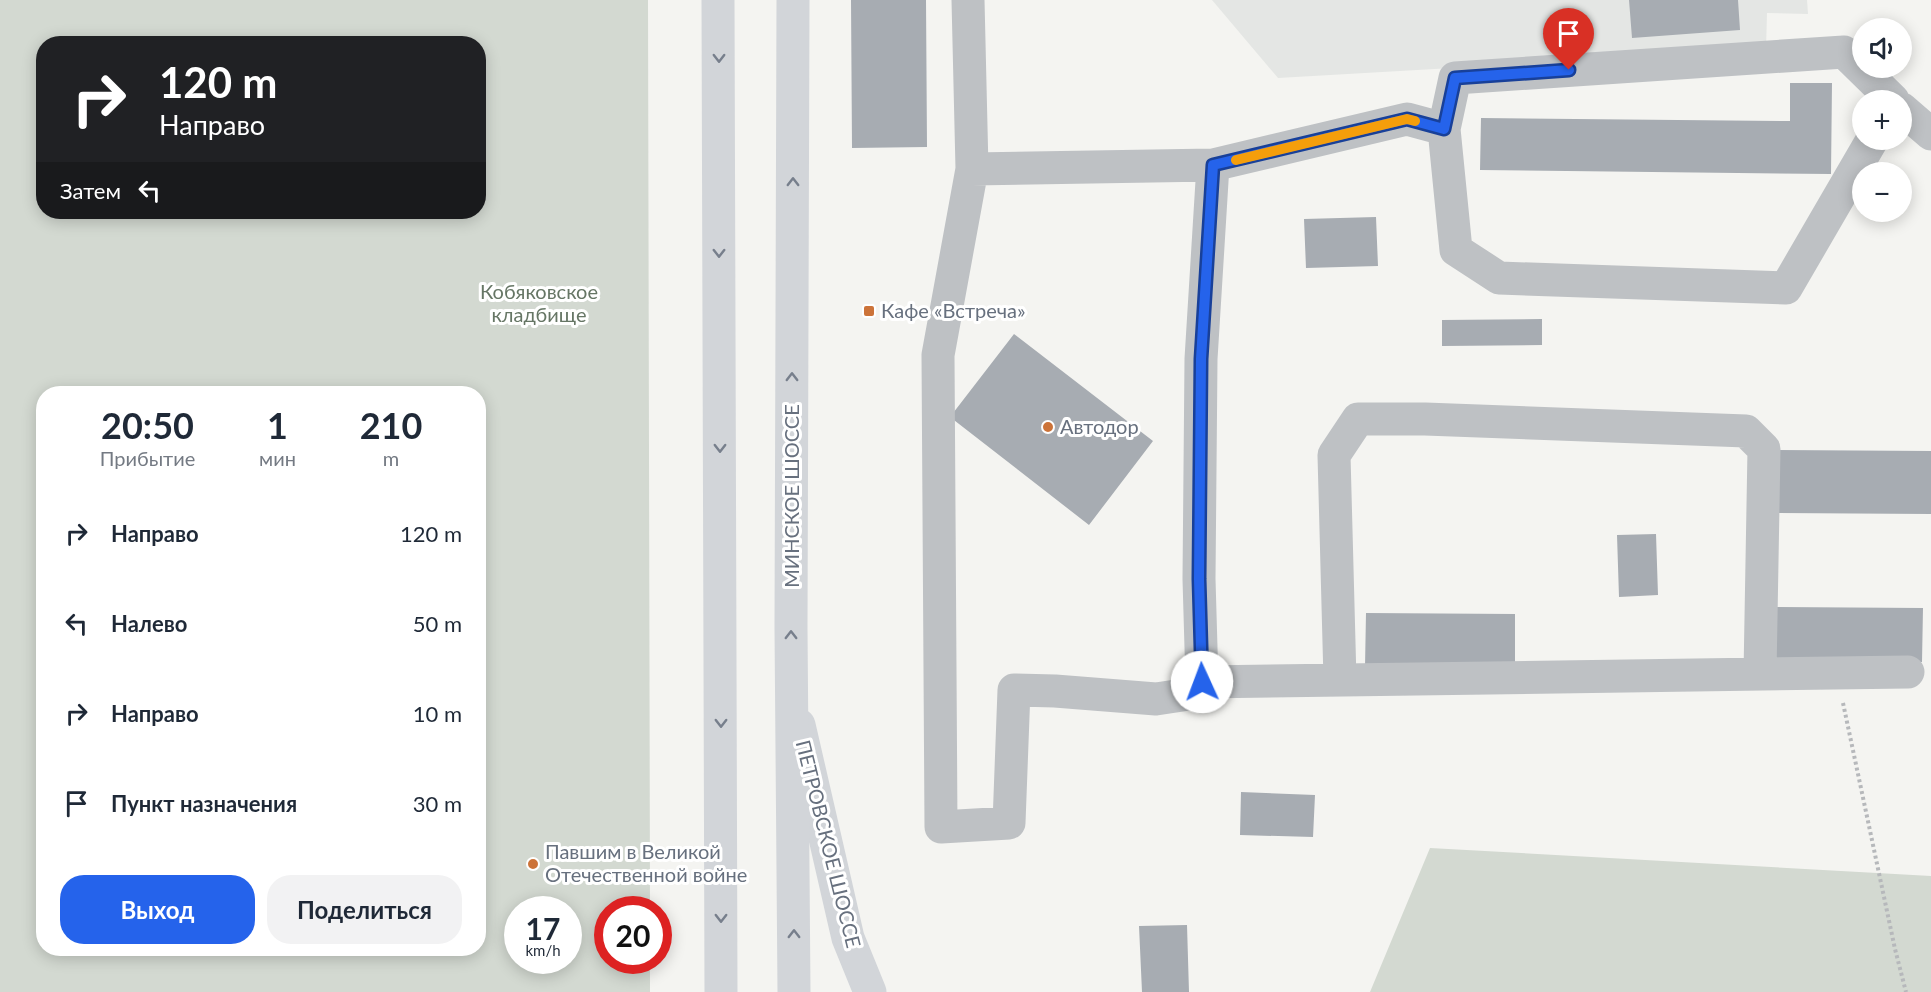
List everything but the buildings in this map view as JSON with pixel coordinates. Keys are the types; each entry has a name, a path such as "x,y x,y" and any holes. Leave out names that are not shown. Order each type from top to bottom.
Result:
{"main road":[{"path":"718,0 721,992"},
{"name":"МИНСКОЕ ШОССЕ","path":"793,1 794,992"},
{"name":"ПЕТРОВСКОЕ ШОССЕ","path":"792,694 848,938 870,992"}],"lane":[{"path":"968,0 972,169 938,355 942,827 1009,823 1014,690 1055,690 1156,699 1189,694 1202,682 1908,672"},
{"path":"1866,150 1786,288 1498,278 1456,250 1444,129 1455,78 1844,52 1883,90"},
{"path":"1912,118 1931,134"},
{"path":"972,169 1213,165 1407,119 1444,129"},
{"path":"1202,682 1199,579 1201,359 1213,165"},
{"path":"1340,680 1334,455 1358,419 1425,419 1746,431 1764,450 1760,674"}],"path":[{"path":"1837,673 1906,992"}],"shaded area":[{"path":"1212,0 1807,0 1808,14 1767,13 1766,50 1278,78"}],"green space":[{"name":"Кобяковское кладбище","path":"0,0 648,0 650,896 594,896 594,974 650,974 650,992 0,992"},
{"path":"1430,848 1931,876 1931,992 1370,992"}],"slow traffic":[{"path":"1236,160 1407,119 1415,121"}],"place":[{"name":"Кафе «Встреча»","path":"869,311"},
{"name":"Автодор","path":"1048,427"},
{"name":"Павшим в Великой Отечественной войне","path":"533,864"}],"route":[{"path":"1202,682 1199,579 1201,359 1213,165 1407,119 1444,129 1455,78 1569,70"}]}
